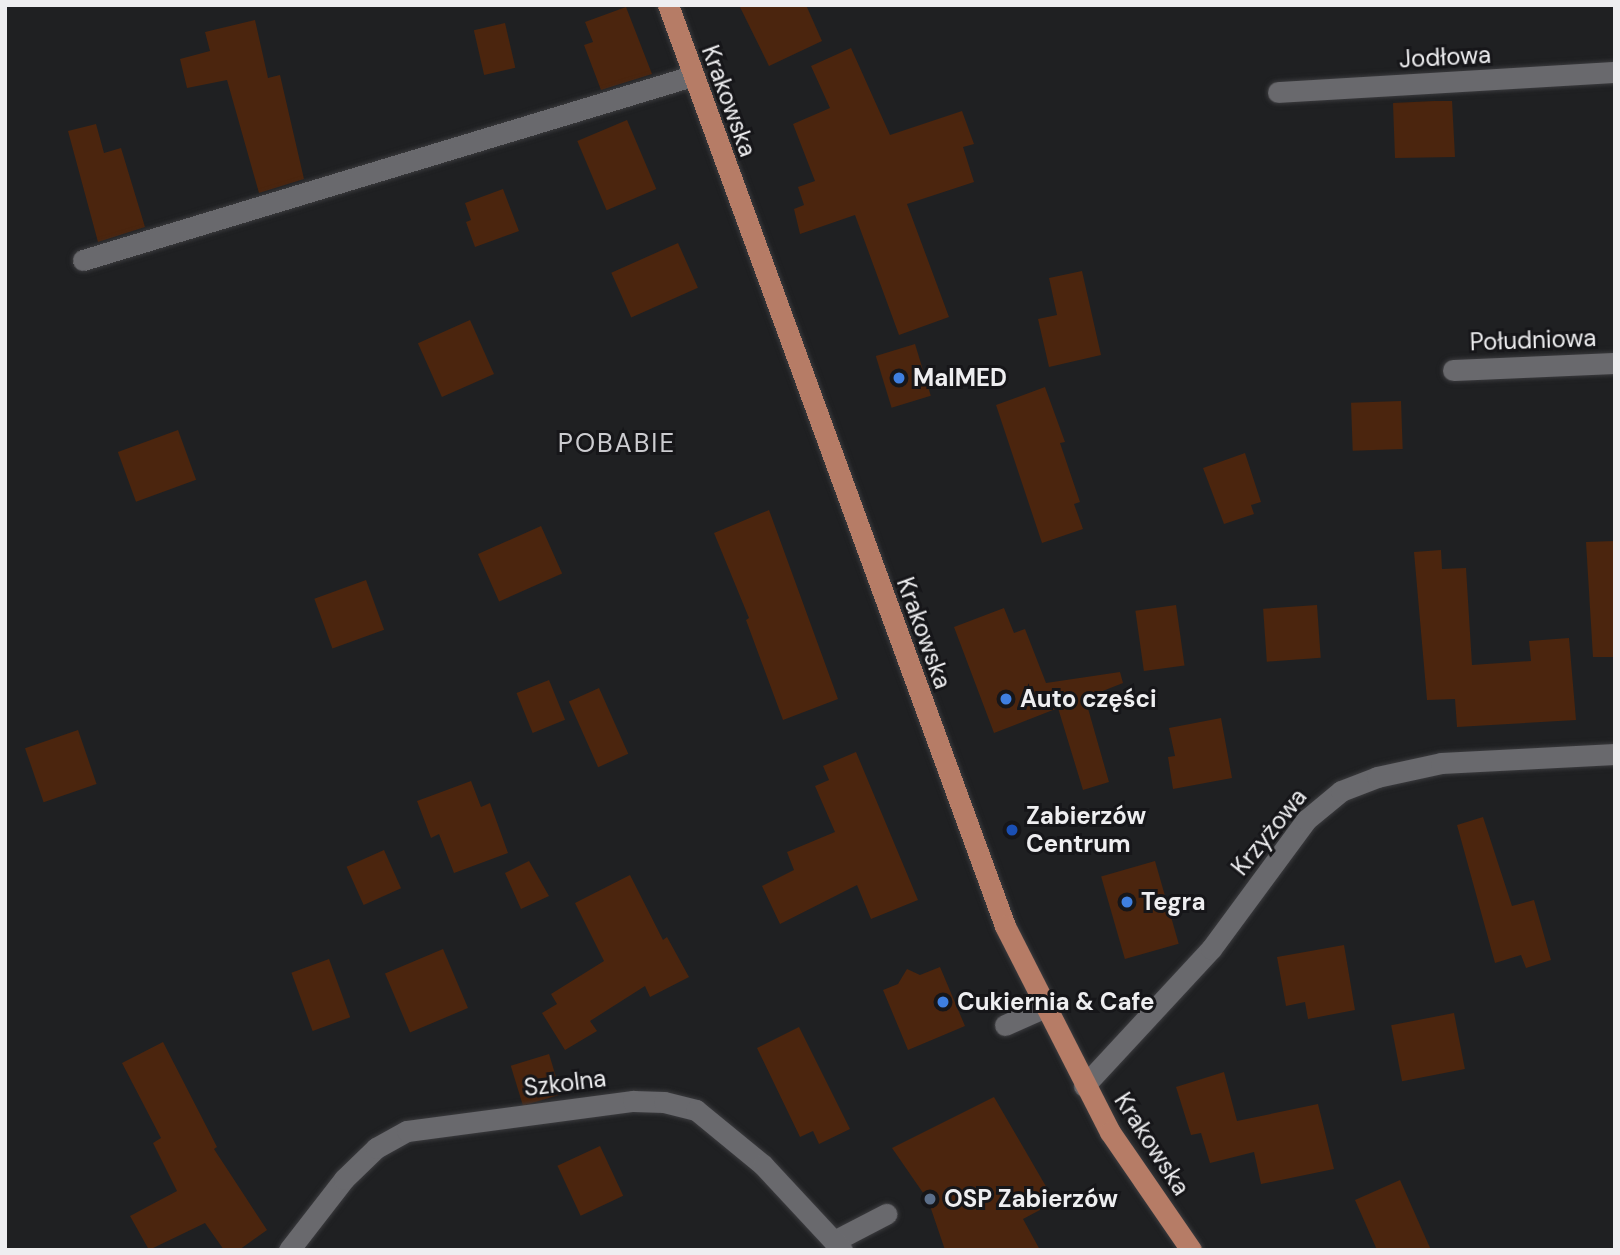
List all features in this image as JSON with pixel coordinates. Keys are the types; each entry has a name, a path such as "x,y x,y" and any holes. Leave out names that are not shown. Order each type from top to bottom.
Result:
{"main road":[{"name":"Krakowska","path":"668,5 1005,926 1043,1008 1084,1086 1189,1249"}],"street":[{"name":"Jodłowa","path":"1278,92 1615,72"},
{"path":"83,260 692,76"},
{"name":"Południowa","path":"1453,370 1615,363"},
{"name":"Krzyżowa","path":"1084,1086 1211,949 1306,820 1328,800 1377,777 1441,763 1615,754"},
{"path":"1005,1025 1043,1008"},
{"name":"Szkolna","path":"289,1250 344,1179 376,1148 407,1130 633,1101 664,1102 696,1111 763,1165 838,1245"},
{"path":"838,1245 886,1214"}],"building":[{"path":"739,5 806,5 822,41 769,66"},
{"path":"626,7 652,74 601,90 584,45 593,42 585,22"},
{"path":"255,20 268,78 280,75 304,179 259,193 227,80 187,88 180,59 210,51 205,32"},
{"path":"505,23 515,68 484,75 474,30"},
{"path":"851,48 890,135 962,111 974,144 963,147 974,182 907,204 949,317 899,335 855,215 800,234 794,209 804,205 798,187 815,181 793,124 830,108 811,66"},
{"path":"1452,101 1455,157 1395,158 1393,103"},
{"path":"627,120 656,189 607,210 577,141"},
{"path":"96,124 104,153 121,148 145,227 98,242 68,131"},
{"path":"503,189 519,231 475,247 466,222 471,220 465,203"},
{"path":"678,243 698,288 631,317 611,273"},
{"path":"1082,271 1101,355 1049,367 1038,319 1057,315 1049,278"},
{"path":"470,320 494,374 442,397 418,343"},
{"path":"915,344 931,396 892,408 876,356"},
{"path":"1045,387 1065,442 1060,443 1080,502 1074,504 1083,529 1042,543 996,405"},
{"path":"1401,401 1403,449 1353,451 1351,403"},
{"path":"178,430 196,480 136,502 118,452"},
{"path":"1245,453 1261,502 1251,505 1254,514 1224,524 1203,468"},
{"path":"769,510 838,699 783,720 746,620 749,618 714,533"},
{"path":"541,526 562,574 499,602 478,554"},
{"path":"1615,541 1615,657 1593,657 1586,542"},
{"path":"1441,550 1442,569 1466,568 1472,665 1531,661 1529,641 1569,638 1576,720 1457,727 1455,699 1427,700 1414,552"},
{"path":"366,580 384,630 332,649 314,599"},
{"path":"1176,605 1184,665 1144,671 1135,611"},
{"path":"1317,605 1321,658 1267,662 1263,609"},
{"path":"1004,608 1014,633 1025,629 1046,683 1120,672 1123,683 1085,698 1109,782 1083,790 1058,708 994,733 954,627"},
{"path":"549,680 565,720 533,733 517,693"},
{"path":"599,688 628,754 598,767 569,701"},
{"path":"1221,718 1232,778 1173,789 1168,757 1175,756 1169,728"},
{"path":"78,730 97,784 44,802 25,748"},
{"path":"856,752 918,900 871,919 857,885 780,924 762,886 794,870 787,852 835,832 815,786 829,780 823,766"},
{"path":"471,781 481,807 490,803 508,853 454,873 439,834 431,838 417,801"},
{"path":"1483,817 1512,906 1534,900 1551,960 1526,968 1521,955 1495,963 1457,825"},
{"path":"384,850 401,888 364,905 347,867"},
{"path":"529,861 549,896 521,909 505,873"},
{"path":"1155,861 1179,944 1125,959 1101,876"},
{"path":"630,875 663,940 667,937 689,977 650,997 645,986 590,1021 597,1031 565,1050 542,1013 557,1004 551,994 604,961 575,903"},
{"path":"1344,945 1355,1010 1308,1019 1305,1002 1286,1006 1277,957"},
{"path":"443,949 468,1008 410,1033 385,974"},
{"path":"329,959 350,1017 313,1031 291,973"},
{"path":"940,967 965,1026 908,1050 883,990 898,984 907,969 920,975"},
{"path":"1454,1013 1465,1069 1402,1081 1391,1025"},
{"path":"799,1027 850,1129 819,1144 813,1131 800,1137 757,1048"},
{"path":"163,1042 217,1147 214,1149 267,1230 239,1250 224,1250 205,1223 149,1250 130,1216 177,1191 153,1143 161,1138 122,1063"},
{"path":"549,1054 561,1094 523,1106 511,1066"},
{"path":"1224,1072 1237,1121 1318,1104 1334,1169 1261,1184 1254,1152 1210,1163 1201,1133 1191,1135 1176,1087"},
{"path":"994,1097 1055,1202 1023,1219 1040,1250 945,1250 928,1200 892,1148"},
{"path":"600,1146 623,1196 581,1216 557,1166"},
{"path":"1400,1180 1431,1250 1377,1250 1355,1200"}],"place":[{"name":"MalMED","path":"899,378"},
{"name":"Auto części","path":"1006,699"},
{"name":"Zabierzów Centrum","path":"1012,830"},
{"name":"Tegra","path":"1127,902"},
{"name":"Cukiernia & Cafe","path":"943,1002"},
{"name":"OSP Zabierzów","path":"930,1199"}],"district":[{"name":"POBABIE","path":"617,444"}]}
